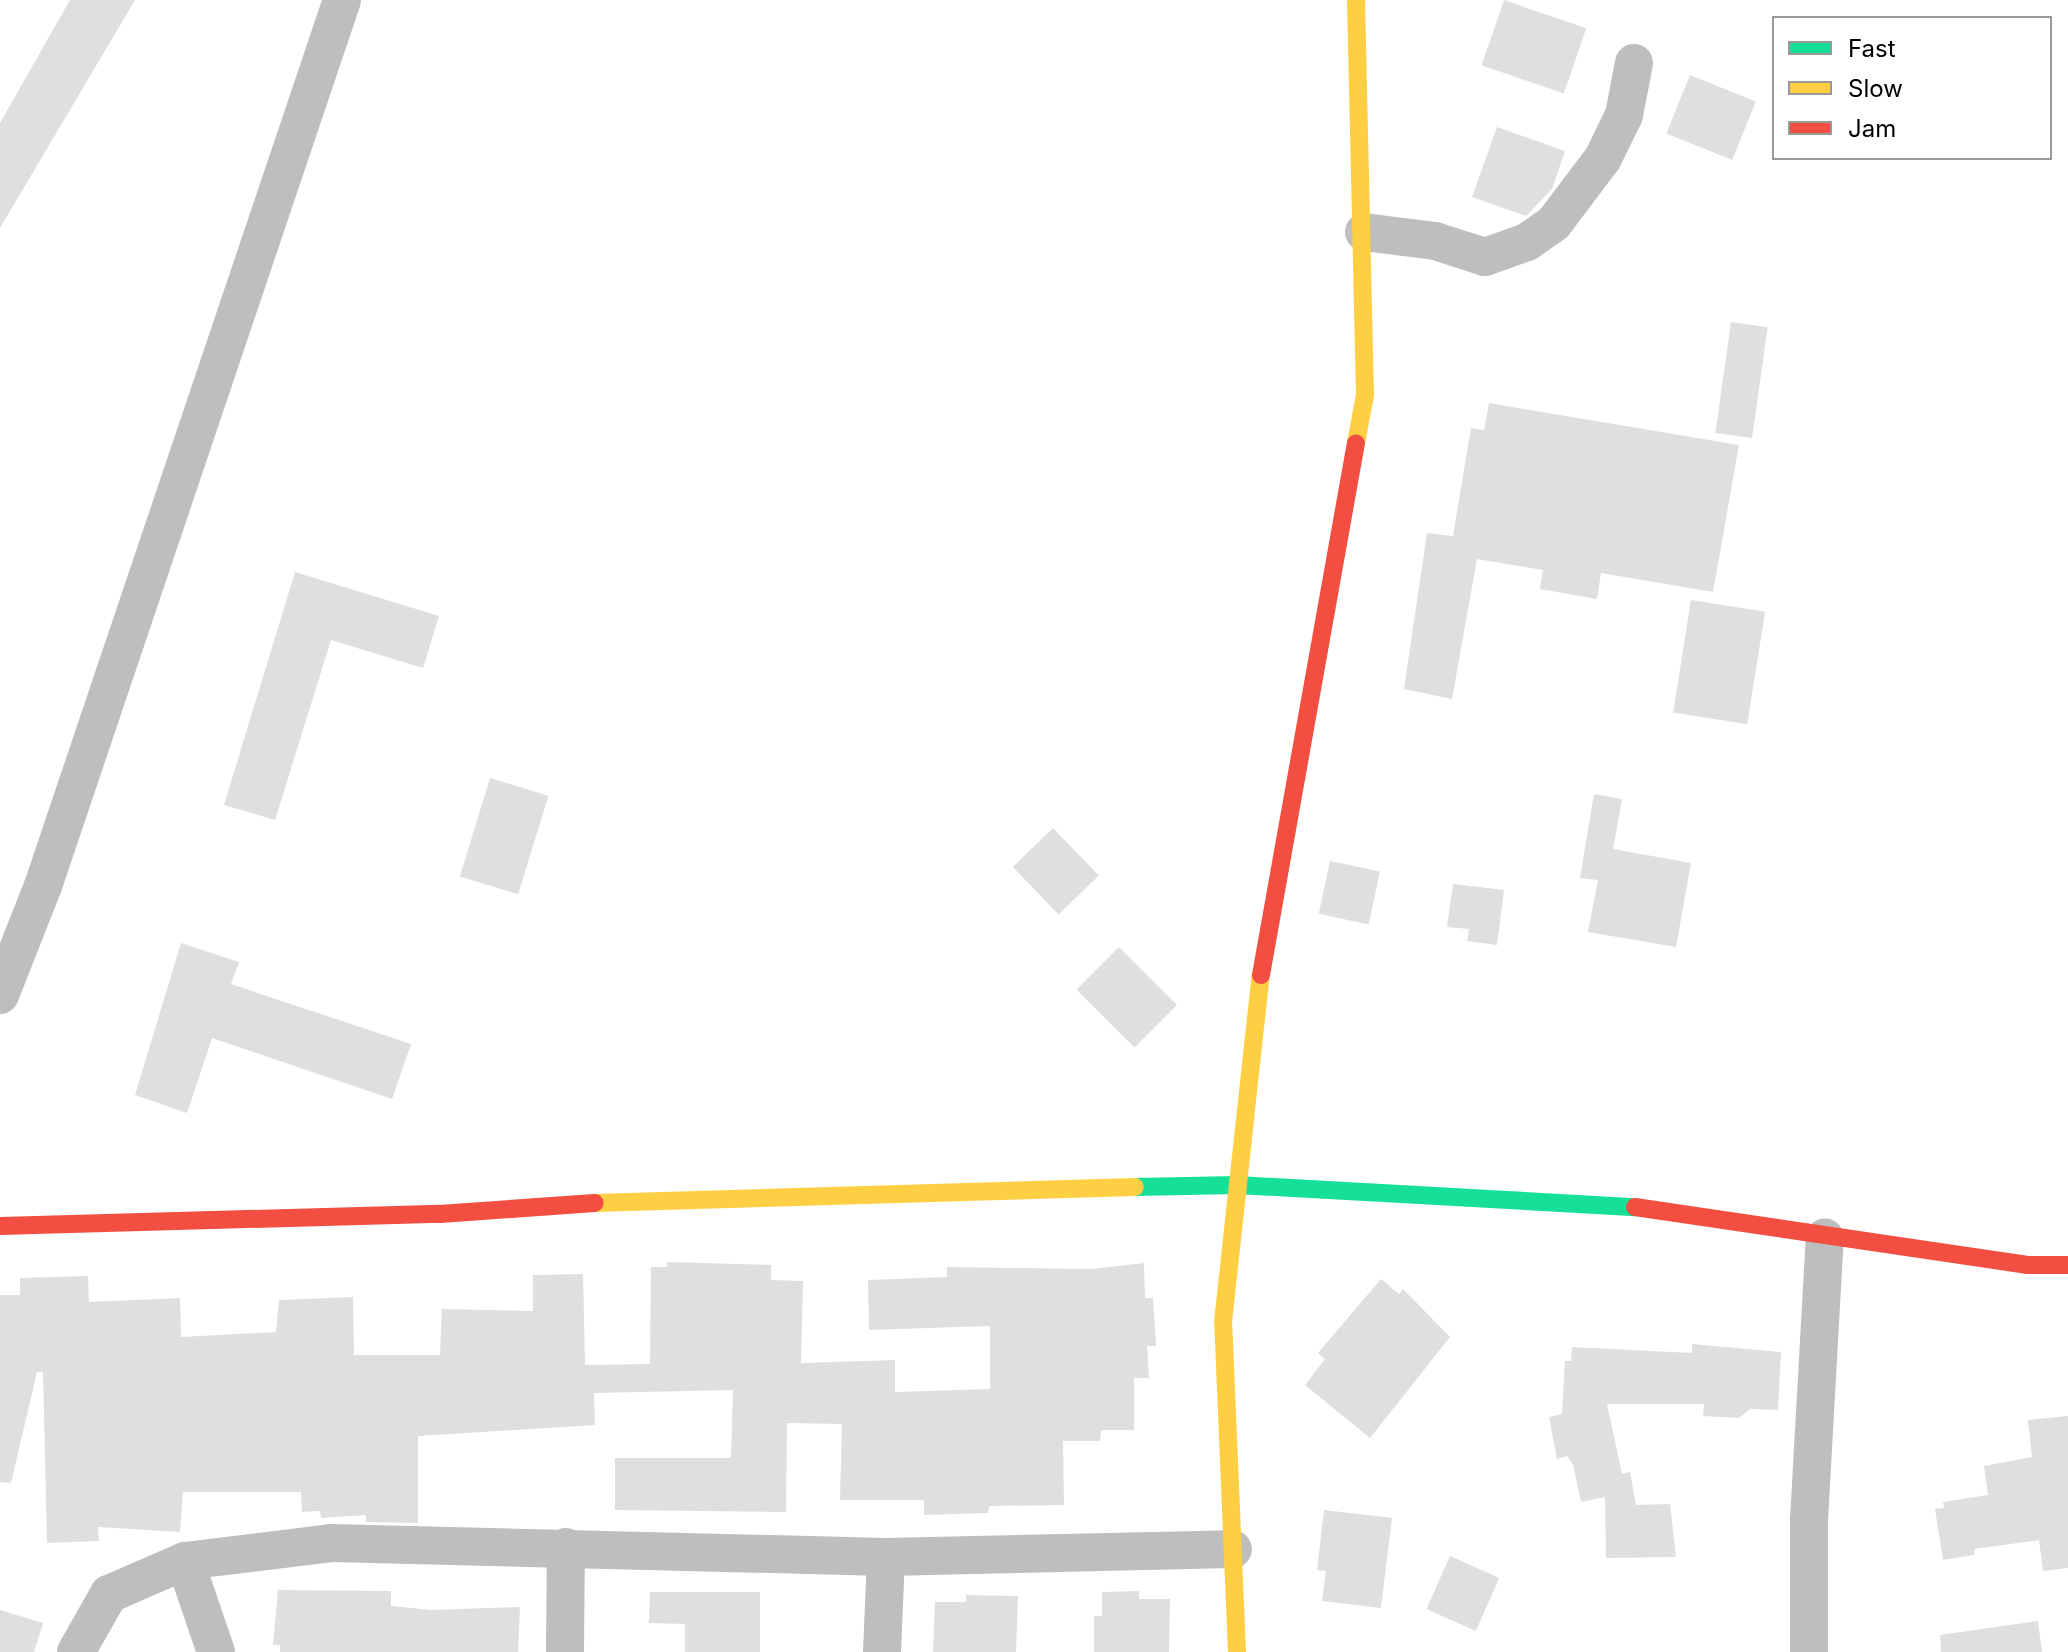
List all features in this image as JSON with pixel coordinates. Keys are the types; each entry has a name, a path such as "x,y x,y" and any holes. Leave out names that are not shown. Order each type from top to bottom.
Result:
{"street":[{"path":"0,995 43,886 342,0"},
{"path":"1237,1652 1223,1322 1259,986 1322,659 1365,395 1364,232 1356,0"},
{"path":"1364,232 1435,241 1485,257 1527,242 1554,223 1603,158 1624,115 1634,63"},
{"path":"0,1226 440,1214 681,1197 1238,1185 1622,1205 2028,1265 2068,1265"},
{"path":"1809,1652 1809,1520 1825,1237"},
{"path":"76,1652 109,1594 185,1561 331,1543 886,1557 1233,1549"},
{"path":"565,1652 566,1547"},
{"path":"882,1652 886,1557"},
{"path":"185,1561 216,1652"}],"building":[{"path":"70,0 135,0 0,228 0,123"},
{"path":"1504,0 1586,28 1564,94 1482,65"},
{"path":"1690,75 1756,102 1732,160 1666,133"},
{"path":"1497,127 1565,151 1552,189 1526,216 1472,197"},
{"path":"1731,322 1768,327 1752,438 1715,433"},
{"path":"1489,403 1739,445 1713,592 1601,573 1597,599 1540,589 1543,570 1477,559 1452,699 1404,689 1427,533 1453,536 1471,428 1484,430"},
{"path":"295,572 439,616 423,668 331,640 275,820 224,805"},
{"path":"1691,600 1765,612 1747,724 1673,713"},
{"path":"490,778 548,796 518,894 460,876"},
{"path":"1594,794 1622,799 1613,849 1691,863 1676,947 1588,932 1598,880 1580,878"},
{"path":"1053,828 1099,875 1059,914 1013,867"},
{"path":"1330,861 1380,872 1369,924 1319,914"},
{"path":"1453,884 1504,890 1497,945 1467,941 1469,929 1447,927"},
{"path":"181,943 239,962 231,984 411,1044 392,1099 212,1038 187,1113 135,1095"},
{"path":"1119,947 1177,1005 1135,1047 1077,989"},
{"path":"667,1262 771,1265 771,1280 803,1281 801,1363 895,1360 895,1392 990,1389 990,1326 869,1330 868,1280 947,1277 947,1267 1092,1269 1144,1263 1145,1298 1153,1298 1156,1346 1147,1346 1149,1378 1134,1378 1134,1430 1101,1430 1100,1441 1063,1441 1064,1505 989,1506 988,1513 924,1515 924,1500 840,1500 842,1424 787,1423 786,1512 615,1510 615,1458 731,1458 733,1390 594,1393 595,1425 418,1436 418,1523 366,1522 366,1515 321,1518 320,1511 302,1512 301,1492 183,1492 180,1532 98,1527 99,1541 47,1543 43,1372 37,1372 11,1483 0,1482 0,1295 20,1295 20,1278 88,1276 89,1302 180,1298 181,1337 276,1332 279,1300 353,1297 354,1355 440,1355 442,1309 533,1311 533,1275 583,1274 585,1365 650,1364 651,1267 667,1267"},
{"path":"1381,1279 1399,1294 1403,1289 1450,1337 1370,1438 1305,1385 1325,1359 1318,1353"},
{"path":"1692,1344 1781,1352 1778,1410 1750,1409 1739,1418 1703,1416 1704,1404 1607,1404 1622,1474 1630,1472 1636,1505 1670,1504 1676,1557 1606,1558 1605,1497 1581,1502 1573,1465 1567,1456 1557,1459 1549,1417 1562,1414 1565,1361 1571,1361 1572,1347 1692,1353"},
{"path":"2068,1416 2068,1568 2043,1571 2039,1540 1974,1549 1974,1555 1943,1560 1935,1509 1944,1508 1943,1502 1988,1495 1984,1466 2032,1457 2028,1420"},
{"path":"1324,1510 1392,1518 1381,1608 1322,1601 1326,1571 1317,1570"},
{"path":"1450,1556 1499,1578 1476,1631 1426,1609"},
{"path":"278,1590 391,1591 391,1606 431,1610 520,1607 518,1652 280,1652 280,1645 273,1645"},
{"path":"1139,1591 1139,1599 1170,1599 1169,1652 1094,1652 1094,1616 1102,1616 1102,1592"},
{"path":"650,1592 760,1592 760,1652 685,1652 685,1624 649,1623"},
{"path":"966,1595 1018,1596 1016,1652 933,1652 935,1602 966,1602"},
{"path":"0,1610 43,1623 34,1652 0,1652"},
{"path":"2038,1621 2042,1652 1941,1652 1940,1635"}],"traffic: fast":[{"path":"1135,1187 1238,1185 1635,1207"}],"traffic: slow":[{"path":"1356,0 1365,395 1356,443"},
{"path":"1237,1652 1223,1322 1261,975"},
{"path":"595,1203 1135,1187"}],"traffic: jam":[{"path":"1261,975 1356,443"},
{"path":"0,1226 440,1214 595,1203"},
{"path":"1635,1207 2028,1265 2068,1265"}]}
